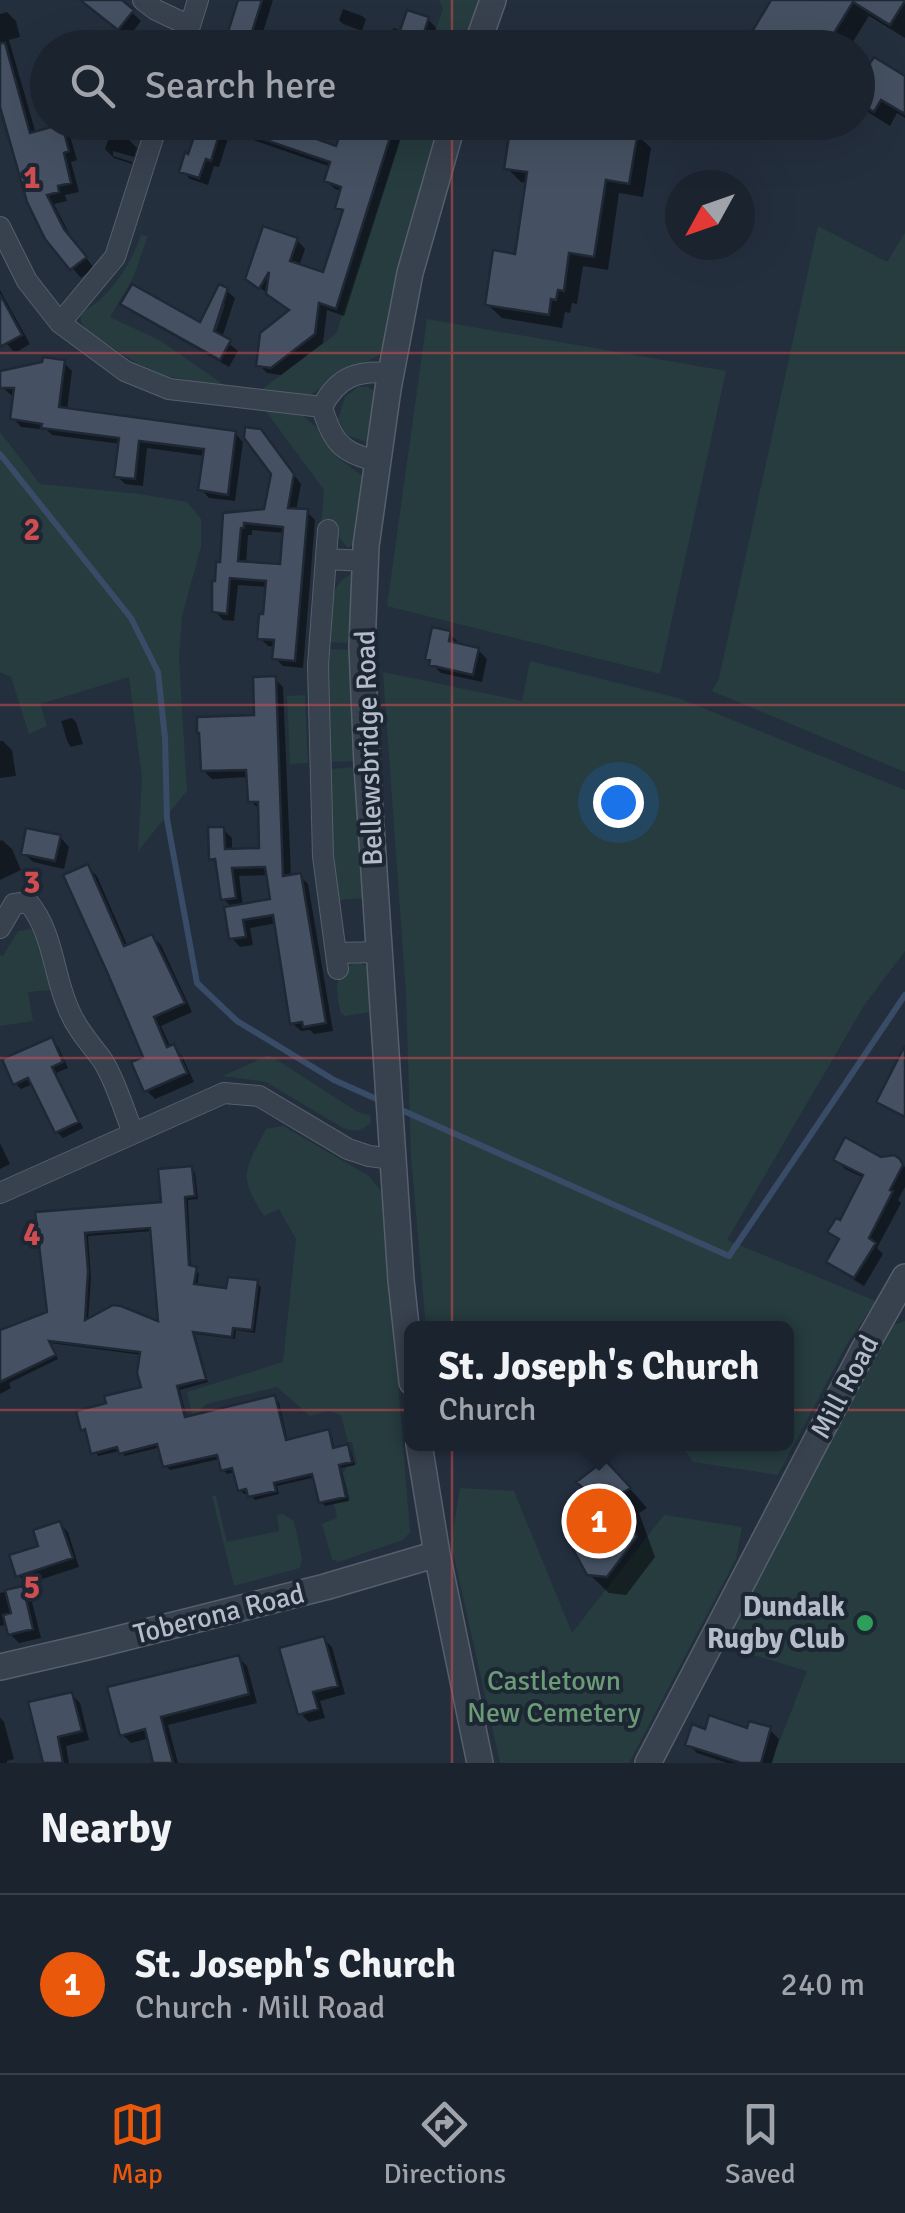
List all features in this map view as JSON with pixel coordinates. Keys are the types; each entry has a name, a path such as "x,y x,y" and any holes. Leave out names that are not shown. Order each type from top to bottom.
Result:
{"street":[{"path":"143,0 190,26"},
{"path":"189,30 198,0"},
{"path":"482,30 493,0"},
{"path":"60,322 114,257 152,140"},
{"name":"Bellewsbridge Road","path":"405,1321 362,647 366,561 390,373 410,274 448,140"},
{"path":"0,226 27,281 60,322 125,371 169,389 322,407"},
{"path":"377,462 344,448 329,432 322,407 330,392 349,377 368,371 390,373"},
{"path":"328,530 318,665 323,856 337,960 379,952"},
{"path":"326,559 366,561"},
{"path":"0,928 14,904 28,902 34,910 44,928 70,1014 103,1061 133,1133"},
{"path":"0,1193 224,1093 258,1096 348,1150 393,1159"},
{"name":"Mill Road","path":"648,1763 905,1277"},
{"path":"420,1451 480,1763"},
{"name":"Toberona Road","path":"0,1667 325,1587 437,1554"}],"green space":[{"path":"439,0 483,0 473,30 436,30 443,9"},
{"path":"399,140 440,140 384,353 310,395 295,398 261,390 336,334"},
{"path":"818,226 887,262 905,233 905,772 712,691 719,678"},
{"path":"141,235 148,236 133,278 110,317 161,341 227,387 166,376 138,364 86,330 81,322 80,312 99,300 117,280"},
{"path":"427,319 726,371 660,674 387,606"},
{"path":"358,387 368,387 378,394 370,443 346,435 338,419 345,397"},
{"path":"265,410 302,415 322,432 337,457 365,478 357,541 348,548 334,531 321,528 324,490"},
{"path":"0,432 40,484 187,502 201,519 201,547 182,616 179,658 187,791 138,851 142,777 129,677 40,704 47,726 29,734 11,677 0,672"},
{"path":"354,573 350,643 328,642 334,592 338,584"},
{"path":"327,649 350,650 355,761 329,762"},
{"path":"530,661 678,698 905,790 905,951 865,1004 727,1240 876,1301 847,1344 794,1445 794,1321 425,1321 411,1156 406,994 383,672 522,701"},
{"path":"305,695 308,763 290,764 287,696"},
{"path":"356,767 364,898 338,900 330,769"},
{"path":"32,929 51,990 28,992 33,1021 0,1026 0,955 18,931"},
{"path":"358,962 368,967 371,1012 345,1016 339,1005 338,983 344,971"},
{"path":"269,1055 358,1112 370,1115 371,1123 358,1130 343,1128 266,1082 223,1076"},
{"path":"283,1126 369,1176 386,1197 410,1532 403,1540 338,1562 332,1559 322,1524 337,1518 334,1503 350,1499 343,1473 357,1464 341,1415 329,1411 310,1416 277,1387 206,1404 199,1411 201,1418 193,1420 187,1392 283,1362 296,1239 279,1209 264,1216 250,1191 247,1172 266,1129"},
{"path":"905,1321 905,1763 771,1763 807,1671 720,1645 887,1327"},
{"path":"686,1451 791,1451 778,1475 693,1462"},
{"name":"Castletown New Cemetery","path":"460,1488 514,1491 572,1633 664,1515 742,1527 736,1559 629,1763 500,1763 451,1543"},
{"path":"212,1496 216,1496 227,1542 279,1531 277,1515 294,1521 302,1559 300,1568 234,1586"}],"building":[{"path":"80,0 122,0 134,10 118,30"},
{"path":"238,0 262,0 253,30 229,30"},
{"path":"771,0 905,0 890,25 853,2 836,30 753,30"},
{"path":"407,10 429,17 425,30 400,30"},
{"path":"0,43 5,43 30,140 66,140 69,151 64,153 71,183 58,186 59,192 47,195 64,229 87,257 70,270 45,239 27,202 0,107"},
{"path":"875,58 905,76 905,114 881,100 875,110"},
{"path":"193,140 217,140 211,161 206,159 199,178 179,172 185,152 188,154"},
{"path":"265,140 319,140 336,146 338,140 389,140 336,309 319,303 315,334 271,368 256,366 260,333 289,310 266,294 269,272 259,289 245,279 263,226 298,238 290,261 323,272 343,210 335,208 341,187 324,181 330,162"},
{"path":"508,140 637,140 629,184 606,180 594,257 569,253 564,291 558,290 556,300 551,299 549,315 485,305 493,250 515,254 527,172 504,169"},
{"path":"132,284 200,322 219,284 228,288 214,331 231,340 220,360 120,304"},
{"path":"0,294 22,335 0,347"},
{"path":"43,357 65,360 59,407 236,431 228,495 198,490 204,449 139,441 135,479 114,477 119,438 41,428 42,424 10,419 14,388 0,388 0,371 42,362"},
{"path":"245,427 261,429 294,474 288,508 308,509 295,661 272,659 274,640 257,639 266,581 230,578 227,614 212,612 212,581 216,562 220,562 223,513 264,509 271,474 244,438","holes":["244,523 283,527 280,564 238,561"]},
{"path":"432,627 451,631 449,641 479,648 473,675 429,665 430,660 425,659"},
{"path":"276,676 283,876 301,873 326,1023 303,1027 302,1022 290,1024 273,915 243,920 246,937 229,939 224,907 270,899 265,867 232,868 236,898 221,900 215,859 209,860 208,827 224,827 225,849 259,848 258,802 248,802 246,770 201,771 197,733 197,717 254,715 253,677"},
{"path":"26,828 61,835 55,861 21,854"},
{"path":"88,864 124,946 152,934 185,1003 154,1017 167,1047 174,1044 187,1073 144,1092 131,1062 143,1057 63,875"},
{"path":"52,1037 63,1062 52,1067 79,1122 55,1133 28,1078 13,1085 2,1059"},
{"path":"905,1045 905,1117 876,1102"},
{"path":"845,1137 881,1157 894,1155 903,1165 869,1238 876,1243 854,1278 826,1262 839,1239 827,1232 836,1218 840,1220 863,1175 833,1160"},
{"path":"192,1166 195,1196 185,1197 189,1265 197,1267 194,1284 226,1288 228,1277 258,1280 252,1330 233,1328 232,1337 193,1332 206,1379 177,1386 185,1417 275,1395 286,1440 329,1429 333,1448 348,1444 352,1462 339,1465 346,1497 319,1503 312,1474 274,1483 276,1491 248,1497 246,1489 238,1491 232,1468 221,1471 217,1455 163,1467 157,1444 119,1454 117,1447 91,1454 76,1411 106,1403 104,1396 141,1387 137,1373 140,1352 49,1341 56,1355 0,1382 0,1330 47,1312 35,1212 161,1202 158,1169","holes":["150,1228 158,1321 113,1305 85,1320 85,1233"]},
{"path":"605,1460 631,1488 622,1493 637,1537 607,1577 587,1575 562,1529 584,1489 576,1482"},
{"path":"60,1521 73,1558 16,1577 9,1555 38,1546 33,1530"},
{"path":"23,1586 33,1629 8,1635 3,1615 11,1613 5,1590"},
{"path":"324,1636 338,1686 313,1692 318,1709 298,1715 279,1648"},
{"path":"239,1655 249,1694 161,1717 173,1763 153,1763 145,1729 120,1736 107,1687"},
{"path":"72,1692 82,1731 58,1737 63,1763 43,1763 28,1702"},
{"path":"709,1715 747,1728 749,1721 771,1727 761,1763 741,1763 685,1745 692,1724 705,1729"}],"waterway":[{"path":"0,454 131,618 158,672 167,819 197,983 237,1021 334,1080 381,1101"},
{"path":"397,1108 729,1256 905,995"}],"place":[{"name":"St. Joseph's Church","path":"599,1521"},
{"name":"Dundalk Rugby Club","path":"865,1623"}]}
